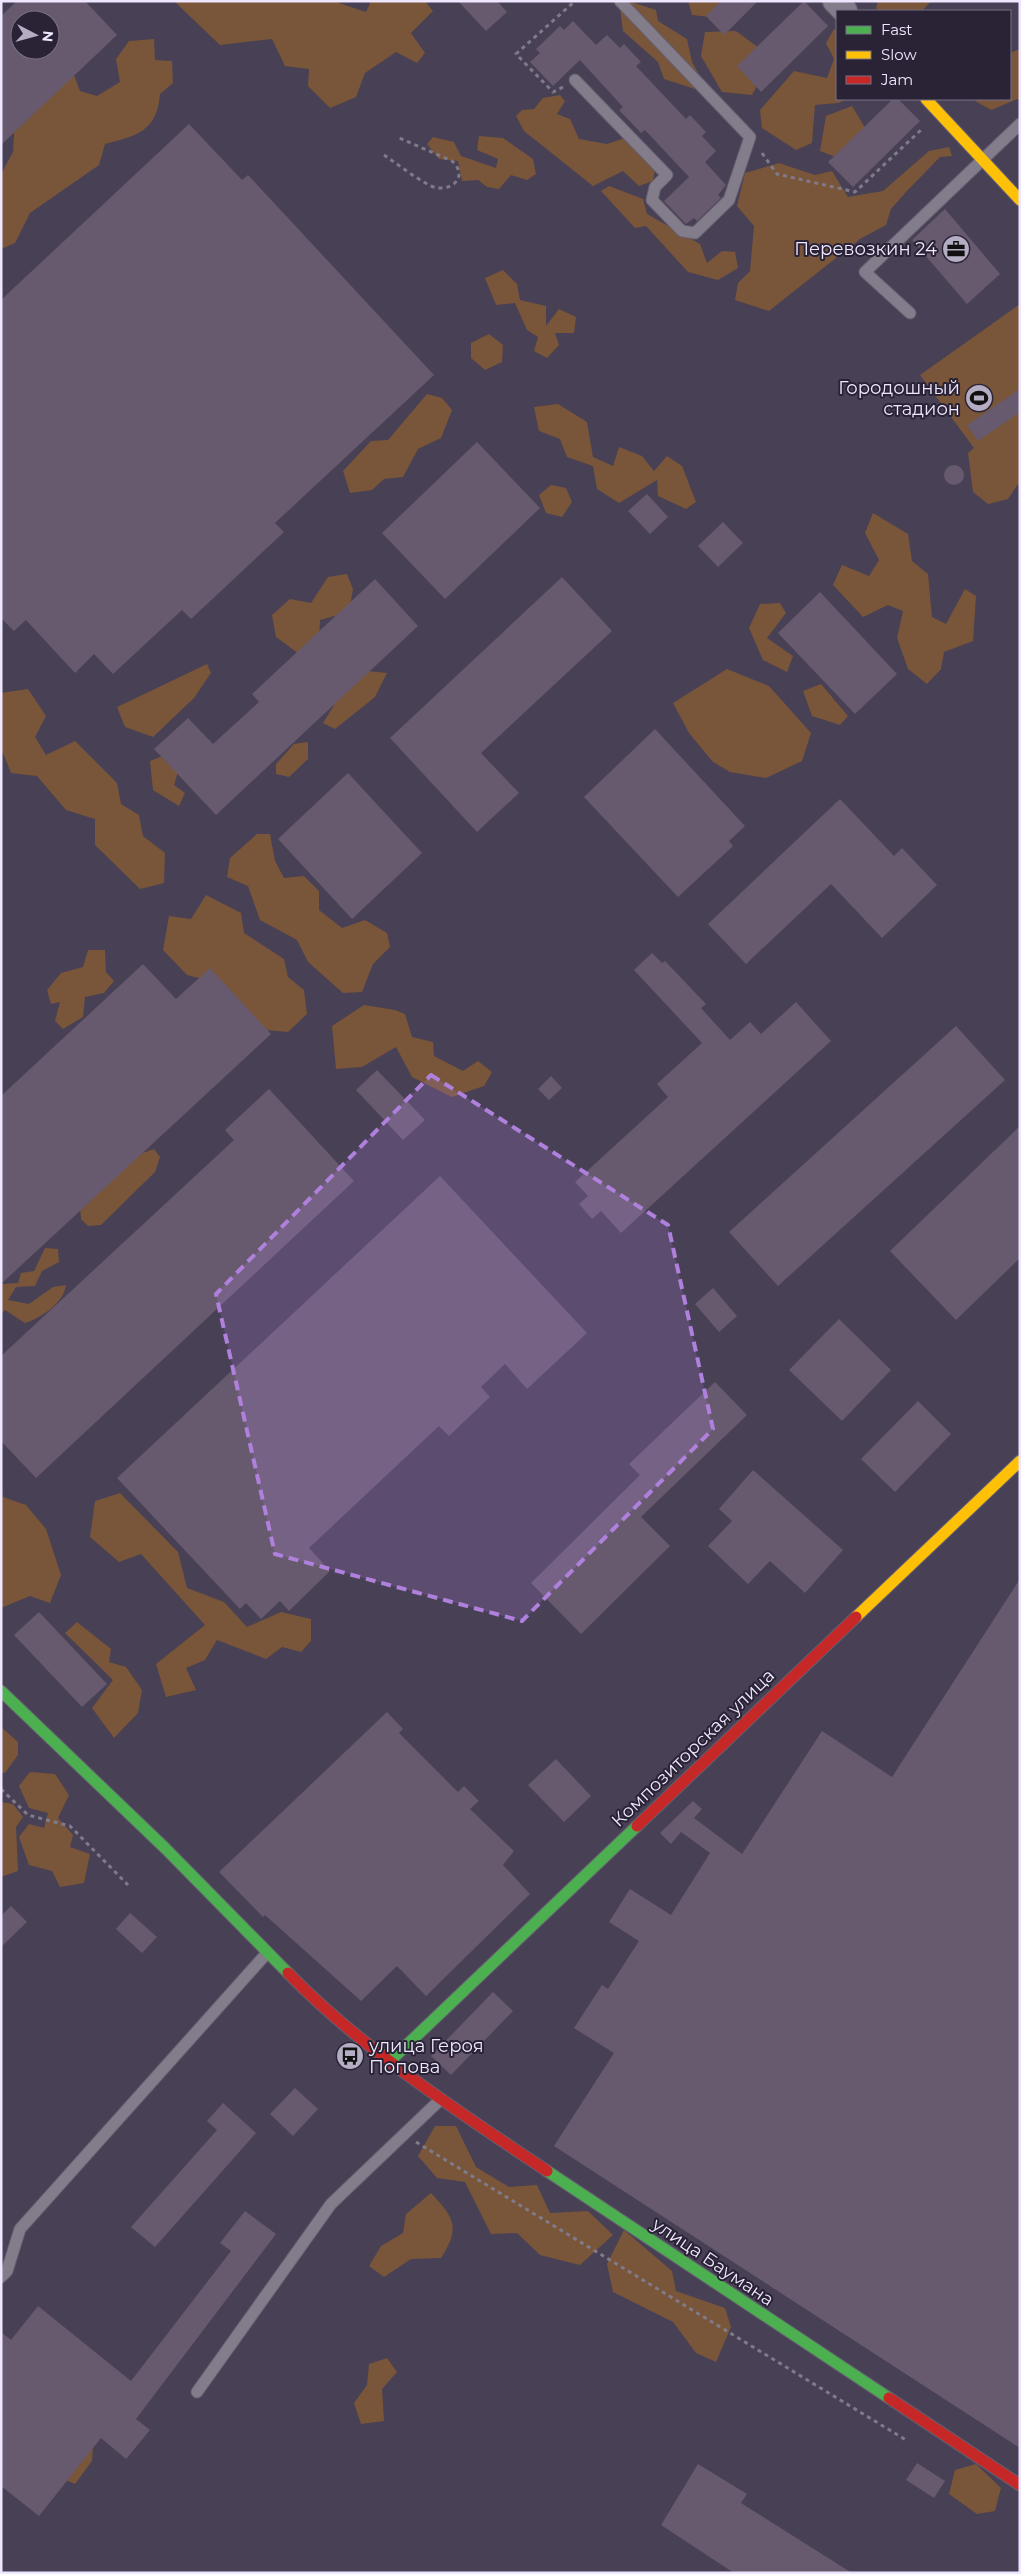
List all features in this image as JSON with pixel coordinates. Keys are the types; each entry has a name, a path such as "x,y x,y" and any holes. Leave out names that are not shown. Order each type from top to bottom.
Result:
{"street":[{"path":"835,1 844,10"},
{"path":"927,100 1020,200"},
{"name":"Композиторская улица","path":"390,2061 1020,1461"},
{"path":"1,1691 165,1848 303,1989 390,2061"},
{"name":"улица Баумана","path":"390,2061 611,2215 1020,2485"}],"lane":[{"path":"575,80 667,175 654,188 652,200 682,231 695,233 729,200 750,136 620,1"},
{"path":"910,313 866,272 1020,124"},
{"path":"1,2277 7,2271 20,2229 267,1953"},
{"path":"197,2392 331,2204 442,2099"}],"path":[{"path":"575,1 516,54 553,92 575,80"},
{"path":"750,136 777,174 855,192 939,113"},
{"path":"384,155 430,185 441,189 451,187 457,180 460,174 458,166 452,161 397,137"},
{"path":"1,1789 28,1815 70,1826 128,1885"},
{"path":"405,2135 912,2444"}],"highlighted area":[{"path":"431,1075 668,1225 713,1429 522,1621 275,1554 216,1294"}],"shaded area":[{"path":"177,1 333,1 366,12 371,1 425,1 433,11 411,33 425,53 417,63 396,52 365,73 356,97 330,108 308,86 309,69 285,66 272,39 220,45 176,3"},
{"path":"628,1 656,10 658,21 687,39 692,62 702,80 695,89 664,79 658,62 623,31 620,8"},
{"path":"688,1 734,1 718,18 692,15"},
{"path":"878,1 931,1 923,10 878,10 876,8"},
{"path":"834,29 836,30 836,100 846,100 838,103 815,105 812,143 796,150 762,128 760,110 794,71 827,78 834,59 826,43"},
{"path":"736,31 759,48 759,82 752,95 722,92 701,56 705,32"},
{"path":"154,39 155,60 172,61 173,83 160,94 155,116 150,124 127,138 105,144 99,165 30,213 15,243 1,249 1,174 13,152 15,116 72,70 80,91 97,96 120,82 116,59 129,41"},
{"path":"1020,49 1020,98 991,110 974,100 1011,100 1011,53"},
{"path":"560,95 565,101 557,114 570,119 579,139 607,144 634,135 655,169 653,181 639,186 623,171 593,186 524,131 516,116 522,110 534,109 543,98"},
{"path":"852,106 870,136 841,159 820,151 826,116"},
{"path":"479,136 503,138 533,159 536,174 527,180 511,175 499,189 487,187 478,180 462,181 458,161 439,159 427,144 433,137 454,142 461,156 496,168 498,159 477,150"},
{"path":"949,147 952,156 940,157 906,192 891,209 886,225 860,239 769,311 735,300 738,283 750,271 754,226 737,206 745,173 779,163 815,175 832,171 848,197 883,191 929,151"},
{"path":"609,186 643,199 647,214 700,244 707,263 722,251 735,252 738,268 718,280 688,272 646,226 635,228 601,191"},
{"path":"503,270 517,284 520,300 546,306 546,326 559,309 576,317 574,333 555,333 559,345 547,358 534,351 538,337 527,330 515,303 496,305 485,278"},
{"name":"Городошный стадион","path":"1020,304 1020,486 1018,484 1008,499 988,504 973,492 968,453 974,448 920,375"},
{"path":"489,334 503,345 502,362 485,370 471,358 471,343"},
{"path":"427,394 442,398 452,410 441,438 418,449 403,477 384,479 372,490 350,493 343,471 371,441 388,440"},
{"path":"558,404 587,422 593,457 613,466 619,447 642,456 654,471 667,456 682,466 696,502 686,509 658,496 657,480 619,503 597,489 593,466 567,457 560,439 539,431 534,407"},
{"path":"551,485 566,488 572,502 562,517 546,513 539,495"},
{"path":"873,513 908,534 912,561 928,574 932,617 946,624 965,589 976,596 973,641 944,652 941,669 927,684 908,669 897,638 903,611 888,605 863,617 833,585 842,565 869,576 879,560 865,533"},
{"path":"347,574 353,589 349,612 320,620 319,641 302,656 276,637 272,615 290,599 311,603 328,577"},
{"path":"780,603 786,613 767,638 793,656 787,672 763,660 749,628 760,604"},
{"path":"207,664 211,673 194,698 153,737 125,727 117,707"},
{"path":"727,669 769,686 811,733 802,761 766,778 730,772 713,762 689,733 673,703"},
{"path":"367,671 387,673 375,697 335,729 323,723 347,684"},
{"path":"821,684 848,716 840,725 812,716 803,691"},
{"path":"28,689 46,716 35,737 46,755 75,741 117,783 121,804 139,815 143,836 165,853 164,883 140,889 95,845 95,819 66,810 37,776 11,773 1,748 1,693"},
{"path":"308,742 308,759 289,777 276,774 276,764 294,744"},
{"path":"168,754 178,772 174,785 185,793 179,806 153,790 150,761"},
{"path":"257,834 270,834 275,861 284,878 304,876 319,891 319,910 342,928 365,920 387,933 390,947 373,964 362,992 343,993 308,962 297,940 260,920 248,886 227,877 230,858"},
{"path":"206,895 241,913 244,933 284,959 288,977 304,990 307,1014 288,1032 244,1028 215,982 187,975 163,950 169,916 191,919"},
{"path":"88,950 105,950 106,972 114,981 104,993 85,997 83,1017 63,1029 55,1021 60,1002 51,1004 47,990 61,973 83,967"},
{"path":"364,1005 395,1010 405,1014 412,1037 433,1042 434,1056 463,1071 478,1061 492,1072 484,1086 452,1097 412,1077 396,1047 362,1067 336,1069 332,1026"},
{"path":"154,1149 160,1157 155,1172 101,1225 88,1226 81,1219 80,1205 134,1156"},
{"path":"45,1248 58,1249 59,1262 42,1271 35,1286 16,1287 8,1300 29,1304 53,1287 66,1285 61,1298 44,1314 25,1323 5,1310 1,1314 1,1284 18,1283 21,1273 34,1271"},
{"path":"1,1489 3,1497 26,1505 46,1529 61,1575 50,1603 30,1596 1,1608"},
{"path":"120,1493 178,1552 187,1588 224,1602 247,1627 281,1612 311,1619 311,1641 301,1652 282,1647 266,1659 217,1640 205,1660 186,1668 196,1690 166,1697 156,1664 205,1625 141,1554 119,1562 90,1537 95,1501"},
{"path":"77,1622 111,1649 109,1662 126,1667 142,1690 138,1713 114,1738 92,1708 113,1680 65,1633"},
{"path":"1,1727 18,1742 18,1755 5,1773 1,1772"},
{"path":"30,1772 55,1774 69,1795 58,1818 73,1835 70,1847 90,1854 84,1883 60,1887 52,1871 29,1865 19,1837 29,1824 44,1828 48,1813 29,1808 19,1786"},
{"path":"1,1802 13,1804 23,1817 16,1827 18,1871 1,1877"},
{"path":"435,2126 456,2126 476,2167 509,2187 537,2185 550,2213 588,2211 613,2235 580,2265 540,2255 517,2233 491,2234 465,2182 437,2178 418,2156"},
{"path":"431,2193 450,2216 452,2223 451,2238 441,2258 411,2259 384,2277 369,2266 381,2246 403,2233 406,2214"},
{"path":"624,2230 672,2271 676,2291 725,2308 731,2327 716,2362 696,2353 673,2322 613,2292 607,2264"},
{"path":"387,2358 397,2372 382,2389 384,2421 361,2424 354,2403 367,2385 369,2364"},
{"path":"94,2432 92,2461 75,2484 59,2477"},
{"path":"976,2464 1001,2488 995,2511 977,2514 949,2494 955,2470"}],"building":[{"path":"17,1 85,1 117,35 1,145 1,16"},
{"path":"458,1 497,1 507,12 486,31"},
{"path":"721,1 758,1 724,35 706,16"},
{"path":"804,1 828,26 761,92 737,66"},
{"path":"573,21 596,45 607,35 620,48 624,44 641,62 636,66 686,119 690,115 706,132 702,136 716,151 705,162 726,185 718,195 721,198 697,221 694,218 686,224 664,201 689,177 645,130 641,133 619,110 623,107 580,60 553,86 530,62 540,53 536,49 560,26 564,30"},
{"path":"892,100 899,100 920,121 853,187 828,162"},
{"path":"189,124 242,180 248,175 434,375 275,523 284,532 191,619 182,610 113,674 94,654 75,673 26,620 14,631 1,618 1,300"},
{"path":"945,209 1000,274 967,304 912,240"},
{"path":"1020,389 1020,412 978,441 967,425"},
{"path":"477,442 540,508 445,599 382,533"},
{"path":"954,465 961,468 964,475 961,482 954,485 947,482 944,475 947,468"},
{"path":"647,494 668,517 650,534 628,511"},
{"path":"723,522 743,543 718,567 698,546"},
{"path":"562,577 612,631 481,753 519,793 477,832 390,738"},
{"path":"375,579 418,626 216,815 154,749 188,718 213,744 259,702 252,694"},
{"path":"820,592 897,674 855,714 778,633"},
{"path":"655,729 745,826 729,841 733,846 678,897 584,797"},
{"path":"348,773 422,853 352,919 278,839"},
{"path":"840,799 894,856 902,848 937,885 882,938 831,884 746,964 708,924"},
{"path":"652,953 662,963 665,961 706,1004 701,1008 730,1040 750,1022 761,1034 796,1002 831,1041 621,1233 601,1211 592,1219 579,1204 588,1196 575,1182 668,1097 657,1084 702,1043 634,970"},
{"path":"143,964 176,999 210,968 271,1034 1,1284 1,1096"},
{"path":"956,1026 1005,1080 778,1286 729,1232"},
{"path":"377,1070 425,1120 403,1140 356,1090"},
{"path":"551,1076 562,1088 549,1100 538,1089"},
{"path":"269,1089 354,1181 36,1478 1,1441 1,1356 234,1140 225,1130"},
{"path":"1020,1126 1020,1258 956,1320 890,1251"},
{"path":"440,1176 587,1333 527,1389 505,1364 481,1387 490,1397 449,1436 439,1426 309,1548 330,1571 289,1611 280,1601 261,1619 246,1603 240,1609 117,1478"},
{"path":"713,1288 737,1316 719,1332 695,1304"},
{"path":"839,1319 891,1370 842,1421 789,1370"},
{"path":"715,1382 747,1415 641,1517 670,1546 581,1634 531,1583 640,1475 629,1464"},
{"path":"918,1401 951,1434 895,1492 861,1459"},
{"path":"753,1470 843,1550 805,1593 770,1561 748,1584 708,1546 732,1521 719,1509"},
{"path":"1020,1579 1020,2448 554,2146 614,2053 574,2028 602,1985 608,1989 639,1941 609,1922 630,1889 671,1915 710,1853 681,1832 671,1844 660,1833 693,1801 702,1809 694,1818 742,1854 822,1731 892,1777"},
{"path":"39,1612 107,1684 82,1707 14,1635"},
{"path":"387,1712 403,1729 399,1733 458,1792 464,1786 479,1801 470,1809 514,1851 503,1865 530,1894 426,1996 397,1966 361,2001 265,1915 263,1917 219,1872"},
{"path":"556,1759 591,1796 564,1822 528,1785"},
{"path":"11,1906 27,1922 1,1947 1,1916"},
{"path":"130,1913 157,1937 142,1953 116,1929"},
{"path":"493,1992 513,2011 451,2075 431,2056"},
{"path":"295,2088 318,2109 293,2136 270,2114"},
{"path":"223,2103 256,2133 155,2247 131,2227 217,2130 207,2121"},
{"path":"245,2211 276,2234 136,2419 150,2430 126,2459 101,2438 39,2516 1,2486 1,2332 11,2340 38,2306 131,2381 231,2251 220,2243"},
{"path":"917,2463 945,2481 934,2498 906,2480"},
{"path":"698,2464 747,2494 741,2503 852,2573 734,2573 661,2525"}],"traffic: fast":[{"path":"1,1691 165,1848 288,1973"},
{"path":"390,2061 637,1826"},
{"path":"547,2171 889,2398"}],"traffic: slow":[{"path":"927,100 1020,200"},
{"path":"856,1617 1020,1461"}],"traffic: jam":[{"path":"637,1826 856,1617"},
{"path":"288,1973 347,2028 379,2053 446,2102 547,2171"},
{"path":"889,2398 1020,2485"}],"place":[{"name":"Перевозкин 24","path":"956,249"},
{"name":"Городошный стадион","path":"979,398"},
{"name":"улица Героя Попова","path":"350,2056"}]}
